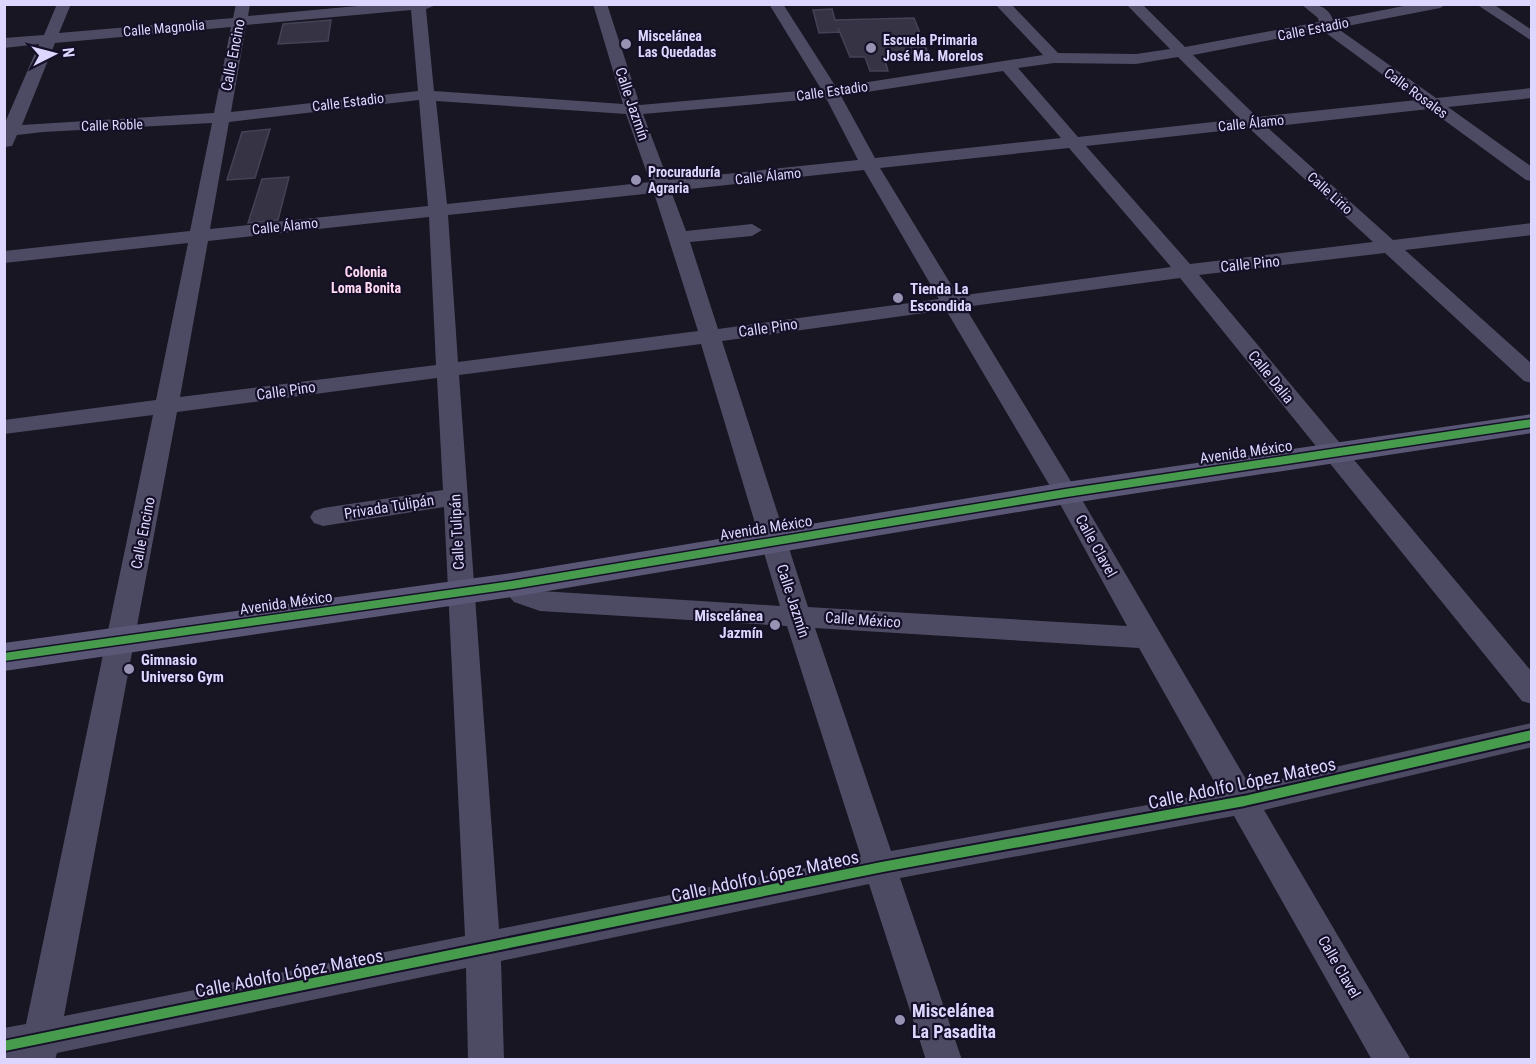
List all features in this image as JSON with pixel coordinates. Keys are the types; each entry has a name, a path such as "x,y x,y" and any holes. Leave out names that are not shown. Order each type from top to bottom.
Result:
{"street":[{"path":"6,134 64,4"},
{"name":"Calle Jazmín","path":"600,4 633,110 679,237 797,616 944,1059"},
{"name":"Calle Clavel","path":"776,4 831,93 870,166 1066,493 1147,638 1393,1059"},
{"path":"1002,4 1054,58"},
{"name":"Calle Lirio","path":"1133,4 1184,52 1252,123 1532,376"},
{"name":"Calle Rosales","path":"1308,4 1325,16 1327,27 1532,176"},
{"name":"Calle Estadio","path":"220,118 371,99 426,95 633,110 750,102 831,93 1054,58 1136,59 1327,27 1390,12 1440,4"},
{"path":"1483,4 1532,37"},
{"name":"Calle Magnolia","path":"4,43 241,13 423,5"},
{"name":"Calle Tulipán","path":"423,5 426,95 438,211 483,950 486,1059"},
{"name":"Calle Encino","path":"40,1048 122,640 241,13"},
{"name":"Calle Dalia","path":"1006,64 1185,271 1532,693"},
{"name":"Calle Álamo","path":"4,257 662,186 870,166 1073,141 1532,93"},
{"name":"Calle Roble","path":"6,134 220,118"},
{"name":"Calle Pino","path":"4,427 711,336 1185,271 1532,229"},
{"path":"679,237 752,230"},
{"name":"Avenida México","path":"4,657 512,585 1066,493 1532,423"},
{"name":"Privada Tulipán","path":"323,517 455,497"},
{"name":"Calle México","path":"512,585 523,595 540,602 1147,638"},
{"name":"Calle Adolfo López Mateos","path":"4,1046 40,1048 483,950 882,867 1244,801 1532,735"}],"building":[{"path":"832,9 835,20 914,18 928,53 884,56 888,71 870,71 865,57 850,57 838,28 839,32 819,33 813,10"},
{"path":"331,20 328,41 278,44 283,24"},
{"path":"270,129 255,178 227,180 242,132"},
{"path":"289,177 278,220 248,223 262,179"}],"cycle path":[{"path":"4,657 512,585 1066,493 1532,423"},
{"path":"4,1046 882,867 1244,801 1532,735"}],"place":[{"name":"Miscelánea Las Quedadas","path":"626,44"},
{"name":"Escuela Primaria José Ma. Morelos","path":"871,48"},
{"name":"Procuraduría Agraria","path":"636,180"},
{"name":"Tienda La Escondida","path":"898,298"},
{"name":"Miscelánea Jazmín","path":"775,625"},
{"name":"Gimnasio Universo Gym","path":"129,669"},
{"name":"Miscelánea La Pasadita","path":"900,1020"}],"district":[{"name":"Colonia Loma Bonita","path":"366,280"}]}
